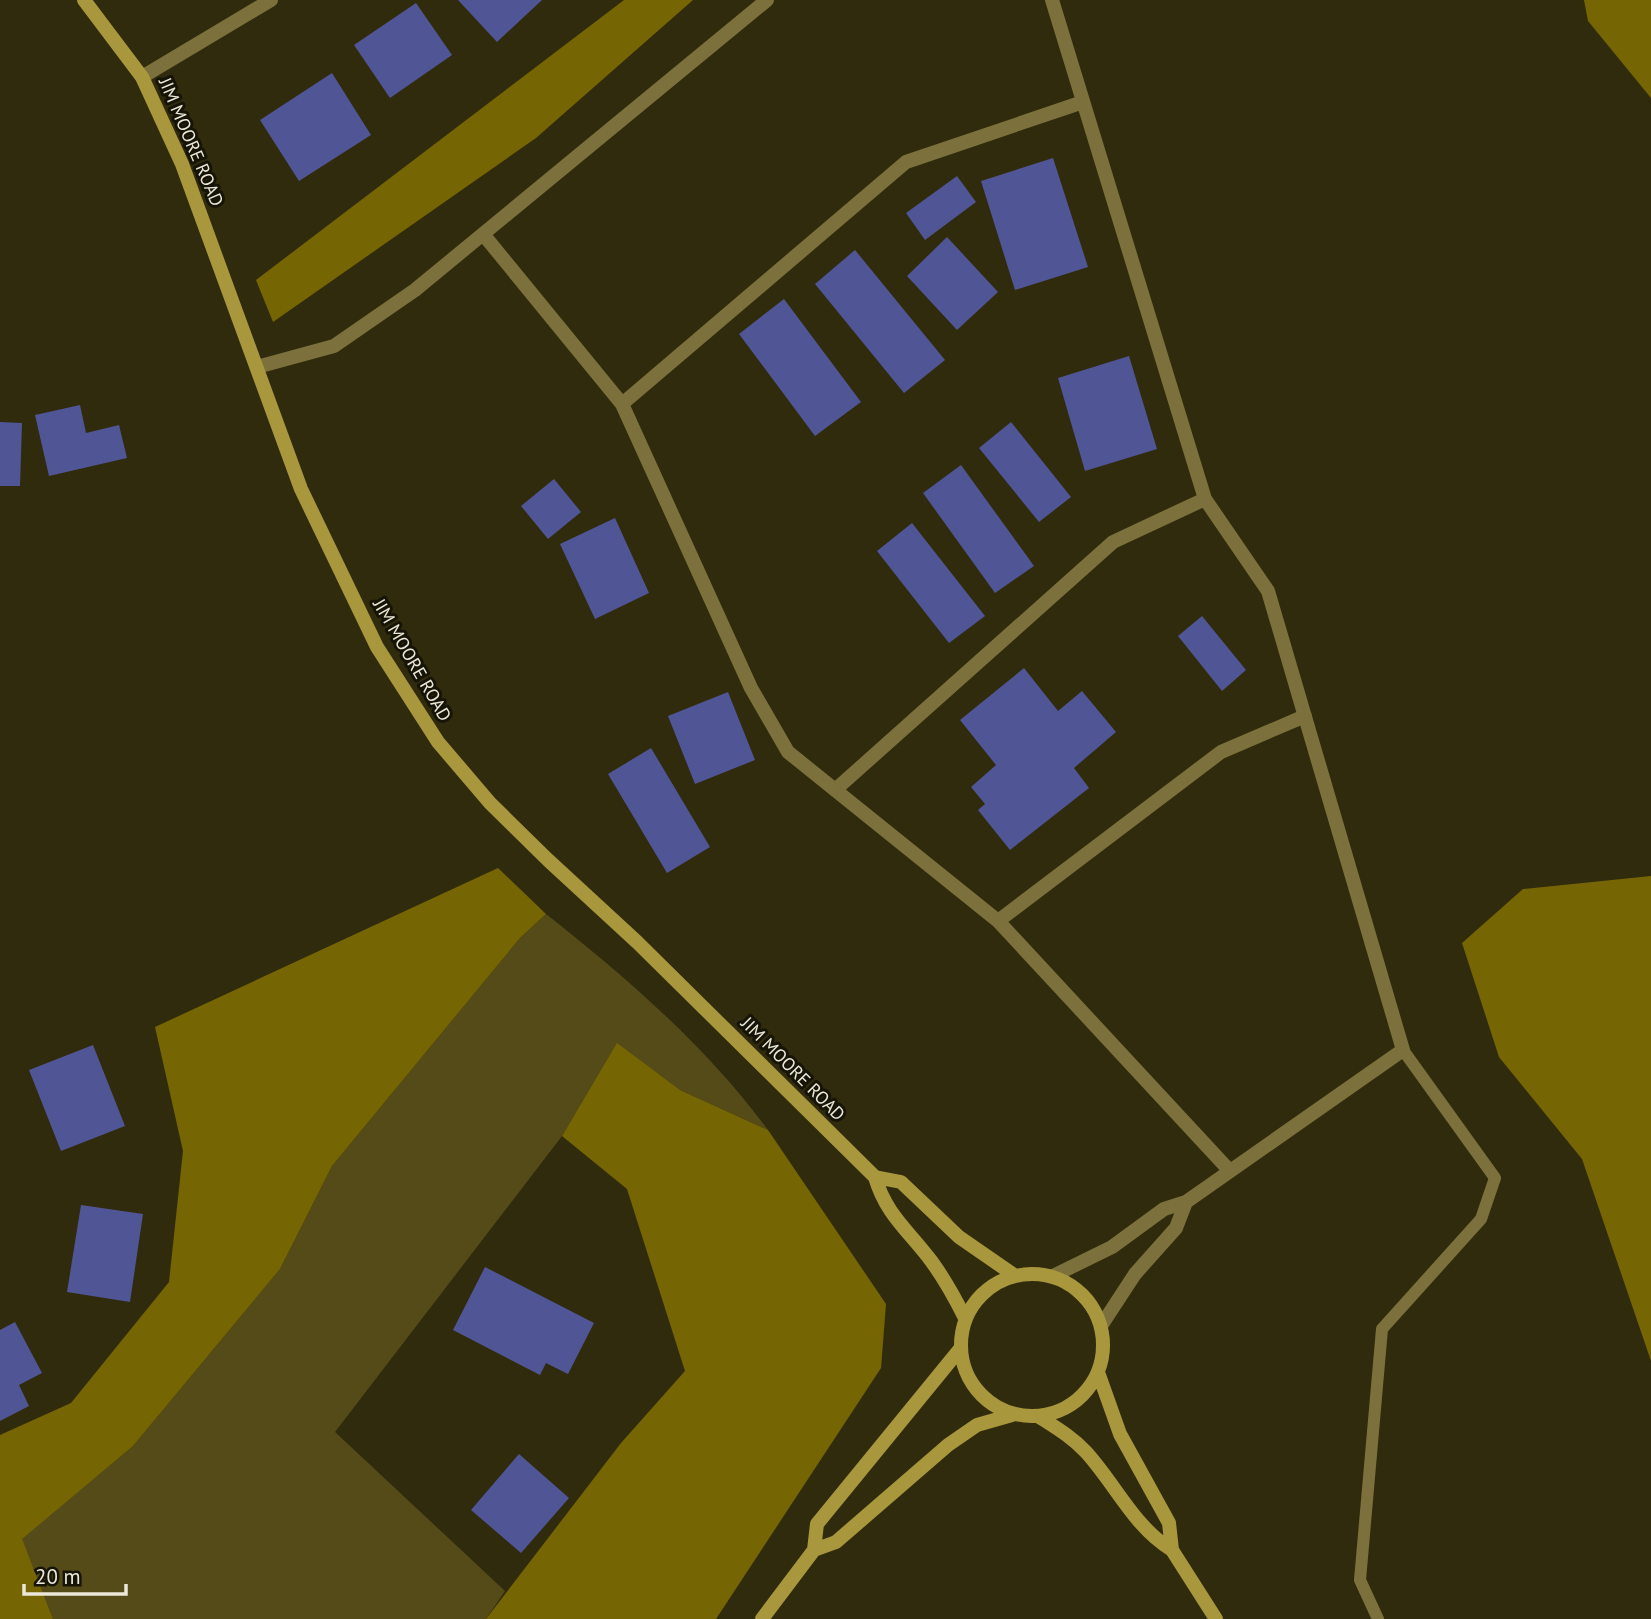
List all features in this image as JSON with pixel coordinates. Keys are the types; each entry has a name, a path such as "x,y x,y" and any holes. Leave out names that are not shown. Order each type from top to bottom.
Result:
{"street":[{"name":"JIM MOORE ROAD","path":"84,0 142,77 182,164 306,500 377,647 438,742 490,803 637,942 875,1177 882,1202 938,1270 965,1318"},
{"path":"142,77 271,0"},
{"path":"257,366 334,346 415,290 767,0"},
{"path":"1052,0 1205,499 1268,591 1403,1050 1186,1202 1164,1209 1112,1247 1053,1276"},
{"path":"622,404 906,162 1083,102"},
{"path":"483,234 622,404 751,688 788,752 998,921 1229,1170"},
{"path":"835,790 1113,542 1205,499"},
{"path":"998,921 1221,752 1305,716"},
{"name":"JIM MOORE ROAD","path":"875,1177 901,1182 960,1237 1014,1275"},
{"path":"814,1550 836,1542 948,1445 977,1425 1012,1415 1038,1416 1060,1412 1090,1392 1098,1375 1101,1326 1135,1274 1176,1228 1186,1202"},
{"path":"1012,1415 992,1404 975,1389 963,1368 960,1349 965,1318 986,1290 1014,1275 1053,1276 1070,1284 1089,1302 1101,1326"},
{"path":"762,1619 814,1550 817,1524 960,1349"},
{"path":"1098,1375 1120,1434 1170,1523 1172,1550"},
{"path":"1038,1416 1070,1437 1087,1453 1152,1538 1172,1550 1216,1619"}],"lane":[{"path":"1378,1619 1360,1580 1382,1329 1481,1219 1495,1178 1403,1050"}],"shaded area":[{"path":"624,0 693,0 536,138 273,322 256,280"},
{"path":"1584,0 1651,0 1651,98 1588,21"},
{"path":"498,868 546,914 520,938 332,1166 280,1269 133,1446 22,1539 53,1619 0,1619 0,1435 71,1403 169,1282 183,1151 155,1027"},
{"path":"1651,876 1651,1361 1582,1159 1499,1057 1462,943 1523,889"},
{"path":"546,914 636,988 692,1041 768,1130 680,1090 617,1044 562,1136 335,1432 505,1591 486,1619 53,1619 21,1539 133,1446 280,1269 332,1166 520,938"},
{"path":"617,1043 680,1090 768,1130 886,1304 881,1368 716,1619 486,1619 621,1443 685,1371 627,1189 562,1136"}],"building":[{"path":"458,0 542,0 497,42"},
{"path":"416,3 452,55 390,98 354,45"},
{"path":"332,73 371,135 299,181 260,120"},
{"path":"1053,158 1088,267 1015,290 981,181"},
{"path":"957,176 976,202 925,240 906,213"},
{"path":"947,237 998,292 957,330 907,276"},
{"path":"855,250 945,360 904,393 815,284"},
{"path":"784,299 861,402 815,436 739,334"},
{"path":"1129,356 1157,449 1085,471 1058,378"},
{"path":"80,405 86,433 119,425 127,458 49,476 35,415"},
{"path":"0,422 22,423 20,486 0,486"},
{"path":"1011,422 1071,497 1039,522 979,448"},
{"path":"961,465 1034,566 995,593 923,493"},
{"path":"554,479 581,512 548,539 521,506"},
{"path":"615,518 649,593 595,619 560,544"},
{"path":"912,523 985,616 949,643 877,551"},
{"path":"1202,616 1246,670 1222,691 1178,636"},
{"path":"1024,668 1058,711 1082,691 1116,732 1074,768 1089,788 1010,850 978,810 985,804 971,787 996,765 960,720"},
{"path":"728,692 755,760 695,784 668,716"},
{"path":"651,748 710,847 667,873 608,774"},
{"path":"93,1045 125,1126 61,1151 29,1070"},
{"path":"81,1205 143,1214 130,1302 67,1292"},
{"path":"485,1267 594,1323 568,1374 546,1363 540,1375 453,1330"},
{"path":"15,1322 42,1373 19,1385 29,1406 0,1421 0,1330"},
{"path":"519,1454 569,1498 521,1553 471,1510"}]}
